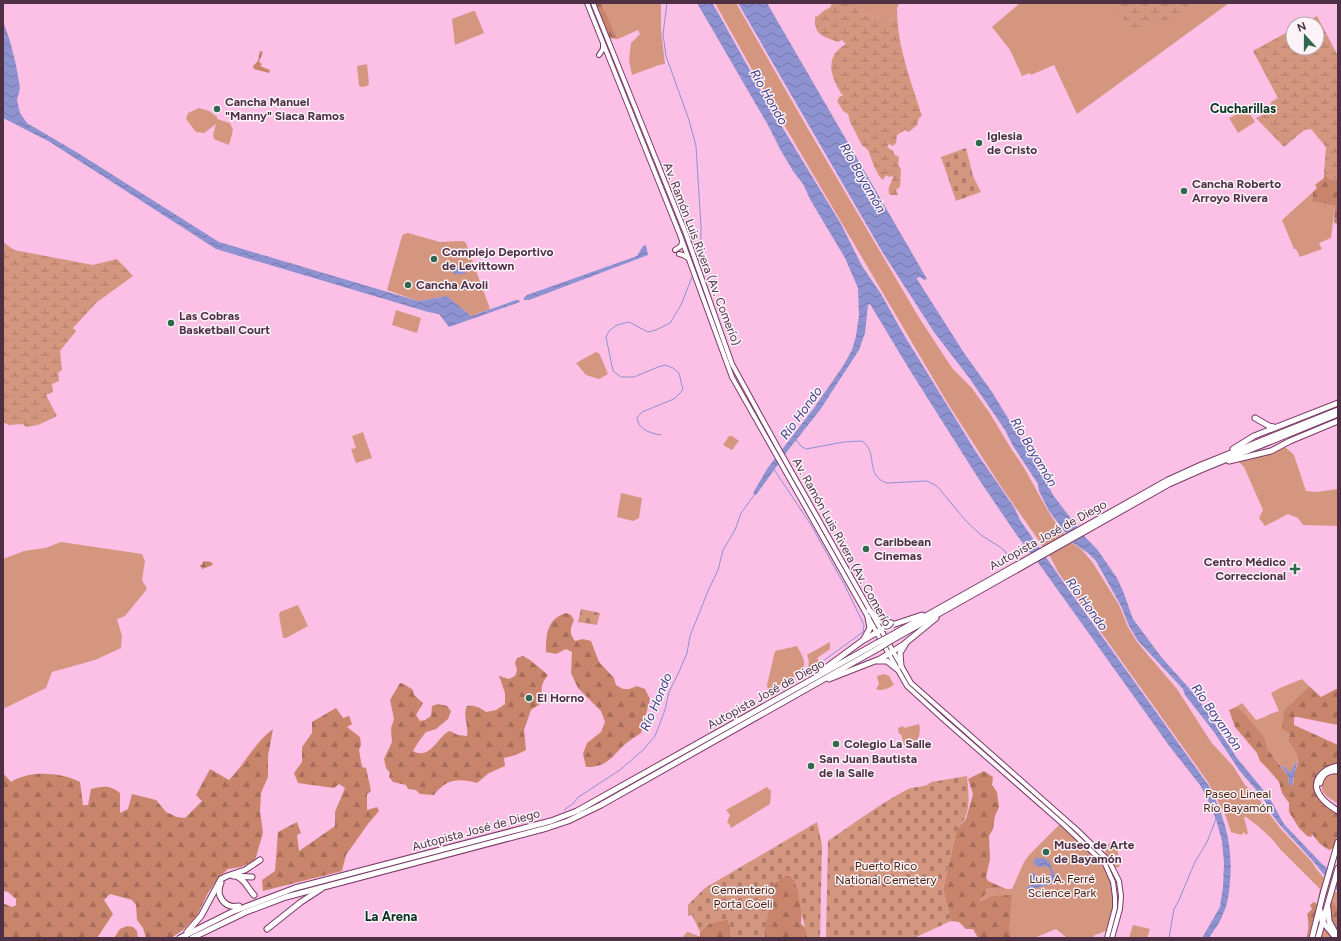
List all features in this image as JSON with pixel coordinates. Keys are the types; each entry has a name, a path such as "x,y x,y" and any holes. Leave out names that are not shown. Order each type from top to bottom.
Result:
{"highway":[{"path":"1202,467 1256,435 1338,403"},
{"path":"1289,422 1338,411"},
{"path":"1268,441 1338,411"},
{"name":"Autopista José de Diego","path":"599,802 797,688 891,638 1117,511 1202,467 1338,411"},
{"path":"1255,418 1269,426 1277,427"},
{"path":"1202,467 1269,451 1338,421"},
{"path":"1256,435 1259,430 1258,424"},
{"path":"891,638 1018,567"},
{"name":"Autopista José de Diego","path":"962,598 969,591 1018,567"},
{"path":"891,638 969,591"},
{"path":"797,688 862,641 879,631 894,623 917,617 949,599 962,598"},
{"path":"800,693 828,679 874,661 890,652 907,642 932,621 955,607 962,598"},
{"path":"869,610 880,621 894,623"},
{"path":"862,641 870,628 868,618"},
{"path":"874,661 887,661 899,668 900,652 907,642"},
{"path":"599,802 878,645"},
{"name":"Autopista José de Diego","path":"180,938 218,918 265,901 297,894 547,828 568,821 586,809 800,693 878,645"},
{"path":"1338,766 1326,769 1322,772 1318,778 1317,785 1318,792 1322,798 1338,811"},
{"path":"1338,771 1332,771 1325,774 1321,780 1320,787 1324,795 1338,806"},
{"path":"265,901 308,887 402,864 548,824 586,809"},
{"name":"Autopista José de Diego","path":"265,901 295,888 551,821 586,809"},
{"path":"1334,858 1338,842"},
{"path":"1311,938 1338,846"},
{"path":"249,906 230,906 224,903 219,895 220,886 224,880 250,868 260,860"},
{"path":"1318,938 1338,868"},
{"path":"236,875 244,881 254,895"},
{"path":"180,938 192,928 202,916 221,879 227,876 236,875 252,876"},
{"path":"267,929 314,893 323,888 343,883 351,879"},
{"path":"1323,895 1320,909 1322,921 1336,937"},
{"path":"1329,899 1329,919 1336,937"},
{"path":"186,938 249,906"},
{"name":"Autopista José de Diego","path":"192,938 249,906"}],"main road":[{"name":"Av. Ramón Luis Rivera (Av. Comerío)","path":"587,3 681,238 732,376 784,464 868,618 879,631"},
{"name":"Av. Ramón Luis Rivera (Av. Comerío)","path":"593,3 687,237 732,364 775,448"},
{"path":"599,55 603,47 602,40"},
{"path":"687,237 696,246 693,254"},
{"path":"675,250 681,246 681,238"},
{"path":"679,254 686,256 689,260"},
{"name":"Av. Ramón Luis Rivera (Av. Comerío)","path":"784,464 869,610 907,686 1064,824 1105,864 1113,882 1115,896 1115,908 1109,937"},
{"name":"Av. Ramón Luis Rivera (Av. Comerío)","path":"899,668 911,683 1104,855 1114,869 1119,881 1121,896 1119,912 1109,937"}],"green space":[{"path":"595,3 601,3 618,39 610,38"},
{"path":"601,3 661,3 661,30 665,64 632,75 629,60 631,43 640,34 638,30 618,39"},
{"name":"Paseo Lineal Río Bayamón","path":"715,3 736,3 918,316 952,368 971,387 989,412 1023,466 1059,528 1093,563 1119,605 1128,627 1137,642 1177,689 1211,742 1233,766 1245,785 1258,797 1281,829 1312,862 1338,894 1338,909 1272,839 1246,817 1244,817 1248,833 1246,835 1244,832 1241,835 1231,832 1226,817 1208,782 1058,572 1051,558 1000,485 947,402 763,89"},
{"path":"832,3 862,3 859,13 888,20 893,19 897,9 899,36 902,50 922,116 919,118 917,125 909,132 905,130 897,135 896,143 893,146 889,144 887,147 899,157 898,165 901,169 900,187 896,190 898,195 890,195 889,188 893,176 889,177 886,175 883,180 879,176 868,150 862,145 850,122 848,114 843,111 837,101 840,96 843,96 835,82 831,68 832,61 834,55 846,44 842,40 838,42 820,34 815,23 815,17 830,8"},
{"path":"862,3 899,3 893,19 888,20 859,13"},
{"path":"1020,3 1229,3 1077,114 1054,65 1031,75 1030,73 1022,76 1010,50 992,27"},
{"path":"1115,3 1188,3 1186,14 1130,30 1114,5"},
{"path":"475,11 484,33 455,45 452,19"},
{"path":"1325,31 1338,56 1338,180 1329,179 1324,172 1326,147 1311,129 1304,130 1284,147 1256,118 1270,111 1271,102 1278,98 1253,51 1285,33 1285,56 1325,56"},
{"path":"260,51 263,52 259,62 262,64 260,66 270,70 269,73 254,69 253,66 258,61"},
{"path":"367,64 369,84 362,87 359,86 357,66"},
{"path":"199,108 209,111 217,117 217,119 230,123 233,130 229,145 214,139 213,135 216,124 204,133 196,132 186,119 188,113"},
{"path":"1247,109 1255,122 1238,133 1229,118"},
{"path":"966,148 973,176 981,192 956,201 941,157"},
{"path":"1324,172 1329,179 1338,180 1338,224 1334,223 1335,206 1312,202 1313,192 1317,188 1315,185 1324,178"},
{"path":"1313,192 1312,202 1335,206 1331,238 1319,243 1322,249 1300,257 1296,249 1294,249 1282,220"},
{"name":"Complejo Deportivo de Levittown","path":"408,233 440,242 463,241 466,243 490,309 471,316 447,296 418,301 387,290 402,236"},
{"path":"3,242 14,250 93,265 117,259 133,276 97,302 73,328 76,331 60,351 62,370 58,373 59,381 52,384 53,392 46,395 57,416 38,425 26,427 23,424 9,425 3,422"},
{"path":"396,310 421,318 417,333 392,325"},
{"path":"596,352 599,353 608,374 599,379 586,375 576,363"},
{"path":"363,432 372,458 356,463 351,449 356,448 352,436"},
{"path":"729,436 732,436 739,441 732,450 723,445"},
{"path":"1285,447 1294,455 1306,491 1317,492 1338,489 1338,526 1303,525 1298,518 1288,514 1265,526 1259,518 1263,510 1244,467 1237,460 1273,453"},
{"path":"621,493 642,498 639,518 633,521 617,517"},
{"path":"61,542 142,554 145,561 142,580 147,589 125,616 117,619 122,636 121,648 95,660 52,672 46,688 3,709 3,559 24,551 45,548"},
{"path":"204,561 211,562 213,565 202,569 200,565 202,565"},
{"path":"298,605 308,626 286,638 283,638 279,615 280,612"},
{"path":"581,609 600,613 597,625 578,622"},
{"path":"566,613 571,615 574,620 571,631 575,641 583,639 591,641 599,662 614,678 616,685 623,689 629,689 637,686 645,689 650,699 641,733 625,744 603,764 593,767 586,767 583,754 587,743 601,732 605,722 601,711 578,688 571,673 572,652 566,649 556,654 546,652 547,633 551,623"},
{"path":"830,642 830,649 817,658 822,666 802,677 808,666 809,661 807,655"},
{"path":"797,646 803,658 804,666 799,673 768,690 767,685 775,651"},
{"path":"523,656 548,675 542,687 543,702 531,710 524,730 526,750 516,755 504,758 505,766 489,773 477,783 458,780 453,781 443,786 434,795 420,794 416,790 408,789 406,785 393,782 389,777 390,773 386,768 384,759 392,742 391,728 394,719 390,700 400,683 413,690 414,695 423,703 416,715 420,721 431,716 432,706 438,704 447,706 451,711 448,719 436,729 426,732 413,751 425,753 450,731 458,735 467,736 465,714 467,706 477,707 486,712 496,710 505,704 505,693 499,676 509,679 515,676 517,670 515,663 517,658"},
{"path":"884,674 889,676 894,685 883,690 878,690 876,689 879,684 877,676"},
{"path":"1302,679 1309,686 1284,710 1290,734 1288,740 1297,755 1298,761 1294,764 1293,770 1289,774 1285,767 1281,766 1267,748 1263,737 1240,709 1236,707 1242,703 1256,720 1279,711 1271,693"},
{"path":"1309,686 1321,697 1338,688 1338,725 1294,717 1294,725 1338,745 1338,764 1329,767 1315,789 1338,813 1338,833 1334,848 1329,850 1320,844 1312,834 1311,837 1307,836 1299,828 1289,812 1289,803 1282,793 1279,782 1260,761 1257,753 1235,727 1229,710 1236,707 1240,709 1264,737 1267,748 1288,776 1289,784 1293,786 1294,773 1298,761 1297,755 1288,740 1290,734 1282,729 1284,710"},
{"path":"336,708 343,718 349,716 352,724 347,727 360,737 361,745 359,750 362,767 366,768 371,791 367,794 367,810 377,807 379,811 346,855 342,871 263,891 262,880 275,871 278,832 297,822 301,833 297,835 299,851 335,826 335,812 345,788 339,784 334,788 298,783 294,773 302,762 302,747 312,733 312,722"},
{"path":"919,724 920,732 918,739 913,745 905,748 898,728"},
{"path":"273,729 268,756 268,777 261,793 260,811 263,833 255,860 241,867 228,869 219,877 208,893 196,917 183,930 171,938 146,938 143,928 137,920 136,905 132,900 110,894 104,900 113,914 97,938 4,938 3,904 12,907 16,905 16,899 8,892 3,891 3,773 11,782 18,778 36,774 55,774 80,782 83,805 88,805 91,789 107,787 120,793 120,813 128,809 132,794 156,800 166,812 177,817 185,818 202,801 196,795 210,769 229,780 261,740"},
{"path":"984,771 993,777 992,785 997,792 999,807 995,816 993,829 989,836 990,859 986,877 988,881 1006,889 987,888 986,894 980,899 981,901 991,896 1012,895 1009,927 1012,938 978,938 973,929 966,929 959,922 951,921 943,889 956,830 966,819 973,794 968,779"},
{"path":"1338,772 1338,804 1323,792 1322,786 1326,775"},
{"name":"Puerto Rico National Cemetery","path":"967,776 969,797 967,813 956,834 943,889 951,921 914,938 826,938 828,841 877,807 908,789 923,786 931,782"},
{"path":"767,787 771,791 770,804 731,828 727,822 730,815 726,810"},
{"name":"Cementerio Porta Coeli","path":"817,822 822,845 820,938 807,938 795,881 788,875 775,883 764,932 765,938 732,938 728,919 710,923 700,932 692,915 688,916 688,905 705,888"},
{"name":"Luis A. Ferré Science Park","path":"1060,824 1093,855 1108,875 1113,891 1113,900 1112,913 1106,931 1091,938 1067,938 1056,929 1034,938 1012,938 1009,927 991,896 981,901 980,899 986,894 987,888 1012,889 1024,862"},
{"path":"1111,842 1117,845 1120,866 1116,868 1105,853 1107,846"},
{"path":"780,874 794,877 802,906 801,924 807,929 813,938 765,938 764,932 769,902 773,887"},
{"path":"1320,889 1322,890 1308,938 1306,938 1308,932 1307,914 1312,909 1310,905 1314,902 1317,904"},
{"path":"1331,900 1338,909 1338,933 1331,917"},
{"path":"728,919 732,938 700,938 700,932 710,923"},
{"path":"1323,924 1335,938 1319,938"},
{"path":"1133,925 1150,929 1147,938 1129,938"},
{"path":"127,926 133,927 137,931 138,938 114,938 120,929"},
{"path":"688,932 701,937 682,938"}],"water":[{"path":"697,3 712,3 717,11 776,117 841,224 862,266 881,294 904,335 976,452 1014,507 1020,520 1209,786 1227,832 1231,868 1226,906 1220,920 1209,938 1202,938 1220,907 1224,863 1222,841 1217,823 1211,806 1200,785 1170,747 1016,534 980,481 870,304 868,305 865,333 859,350 820,410 789,449 756,495 753,493 767,469 814,408 843,366 852,350 859,315 858,288 845,258 811,201 803,184 793,171 780,149 768,125"},
{"name":"Río Bayamón","path":"738,3 767,3 927,279 924,280 920,277 917,279 1035,460 1053,495 1085,537 1097,549 1117,578 1133,619 1162,658 1197,697 1237,758 1269,797 1284,824 1321,863 1338,878 1338,892 1313,861 1279,824 1263,798 1239,770 1214,732 1185,695 1183,689 1138,641 1129,626 1121,606 1096,561 1088,553 1073,543 1049,511 1039,491 1038,484 1013,446 1005,430 970,379 934,332 883,253"},
{"path":"3,21 16,65 20,88 17,100 20,113 27,123 78,153 219,242 418,301 447,296 471,316 516,300 519,300 520,302 449,327 439,314 216,249 50,142 3,118"},
{"path":"646,245 648,255 529,300 523,299 527,295 637,256 643,246"},
{"path":"453,268 465,268 465,274 453,274"},
{"path":"1296,762 1293,786 1289,784 1288,776 1281,766 1285,767 1290,773"},
{"path":"1035,858 1044,858 1049,861 1056,878 1052,884 1028,890 1027,887 1034,884 1029,879 1031,873 1034,873 1040,883 1051,879 1051,873 1048,866 1039,867 1034,864"}],"waterway":[{"path":"667,3 663,34 666,56 689,120 696,146 701,226 701,258 699,263"},
{"path":"661,435 649,432 643,428 638,422 637,418 642,412 674,399 683,390 679,373 673,368 665,365 634,377 621,377 613,371 606,337 609,331 617,325 629,322 648,332 670,323 681,305 692,277"},
{"path":"796,440 806,449 844,442 862,441 870,451 873,470 880,480 887,483 927,481 937,486 966,521 981,535 1006,552 1007,563"},
{"path":"773,468 811,525 845,586 864,625 863,632 810,672"},
{"name":"Río Hondo","path":"564,810 574,803 577,798 620,770 643,750 655,736 665,710 669,692 687,653 690,636 718,570 723,550 735,530 741,513 755,494"},
{"path":"1169,938 1174,909 1195,862 1207,842 1216,819"}],"place":[{"name":"Cancha Manuel \"Manny\" Siaca Ramos","path":"217,109"},
{"name":"Iglesia de Cristo","path":"979,143"},
{"name":"Cancha Roberto Arroyo Rivera","path":"1184,191"},
{"name":"Complejo Deportivo de Levittown","path":"434,259"},
{"name":"Cancha Avoli","path":"408,285"},
{"name":"Las Cobras Basketball Court","path":"171,323"},
{"name":"Caribbean Cinemas","path":"866,549"},
{"name":"Centro Médico Correccional","path":"1295,569"},
{"name":"El Horno","path":"529,698"},
{"name":"Colegio La Salle","path":"836,744"},
{"name":"San Juan Bautista de la Salle","path":"811,766"},
{"name":"Museo de Arte de Bayamón","path":"1046,852"}],"district":[{"name":"Cucharillas","path":"1243,108"},
{"name":"La Arena","path":"391,916"}]}
